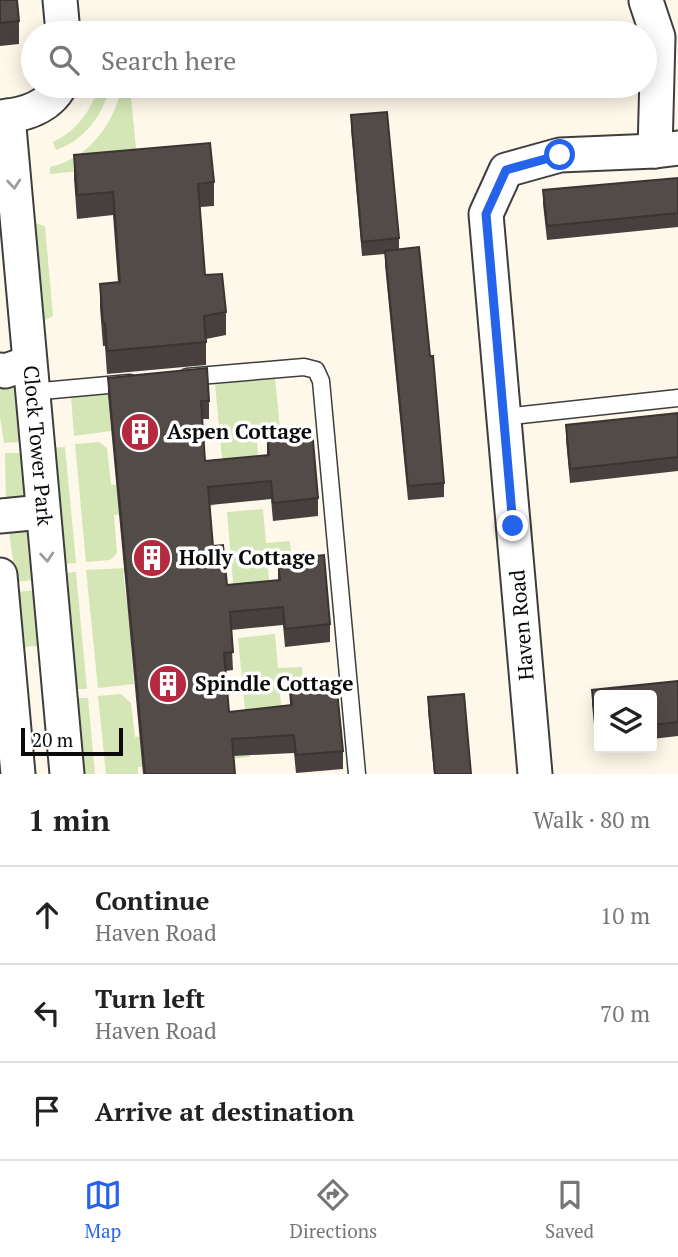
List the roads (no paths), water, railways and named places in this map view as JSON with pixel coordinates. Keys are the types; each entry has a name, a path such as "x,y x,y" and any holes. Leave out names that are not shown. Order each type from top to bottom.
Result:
{"street":[{"path":"60,0 62,21"},
{"name":"Haven Road","path":"646,1 653,21"},
{"name":"Haven Road","path":"535,774 486,214 506,170 560,155 666,150 657,34"},
{"name":"Clock Tower Park","path":"54,98 32,110 4,117 20,375 43,512 65,763"},
{"path":"0,516 43,512"},
{"path":"0,575 17,764 41,757 65,763"},
{"path":"8,662 31,652 56,655"}],"lane":[{"path":"171,379 304,367 316,370 321,381 357,774"},
{"path":"20,375 145,381"},
{"path":"504,416 678,398"}],"place":[{"name":"Aspen Cottage","path":"140,432"},
{"name":"Holly Cottage","path":"152,558"},
{"name":"Spindle Cottage","path":"168,684"}]}
